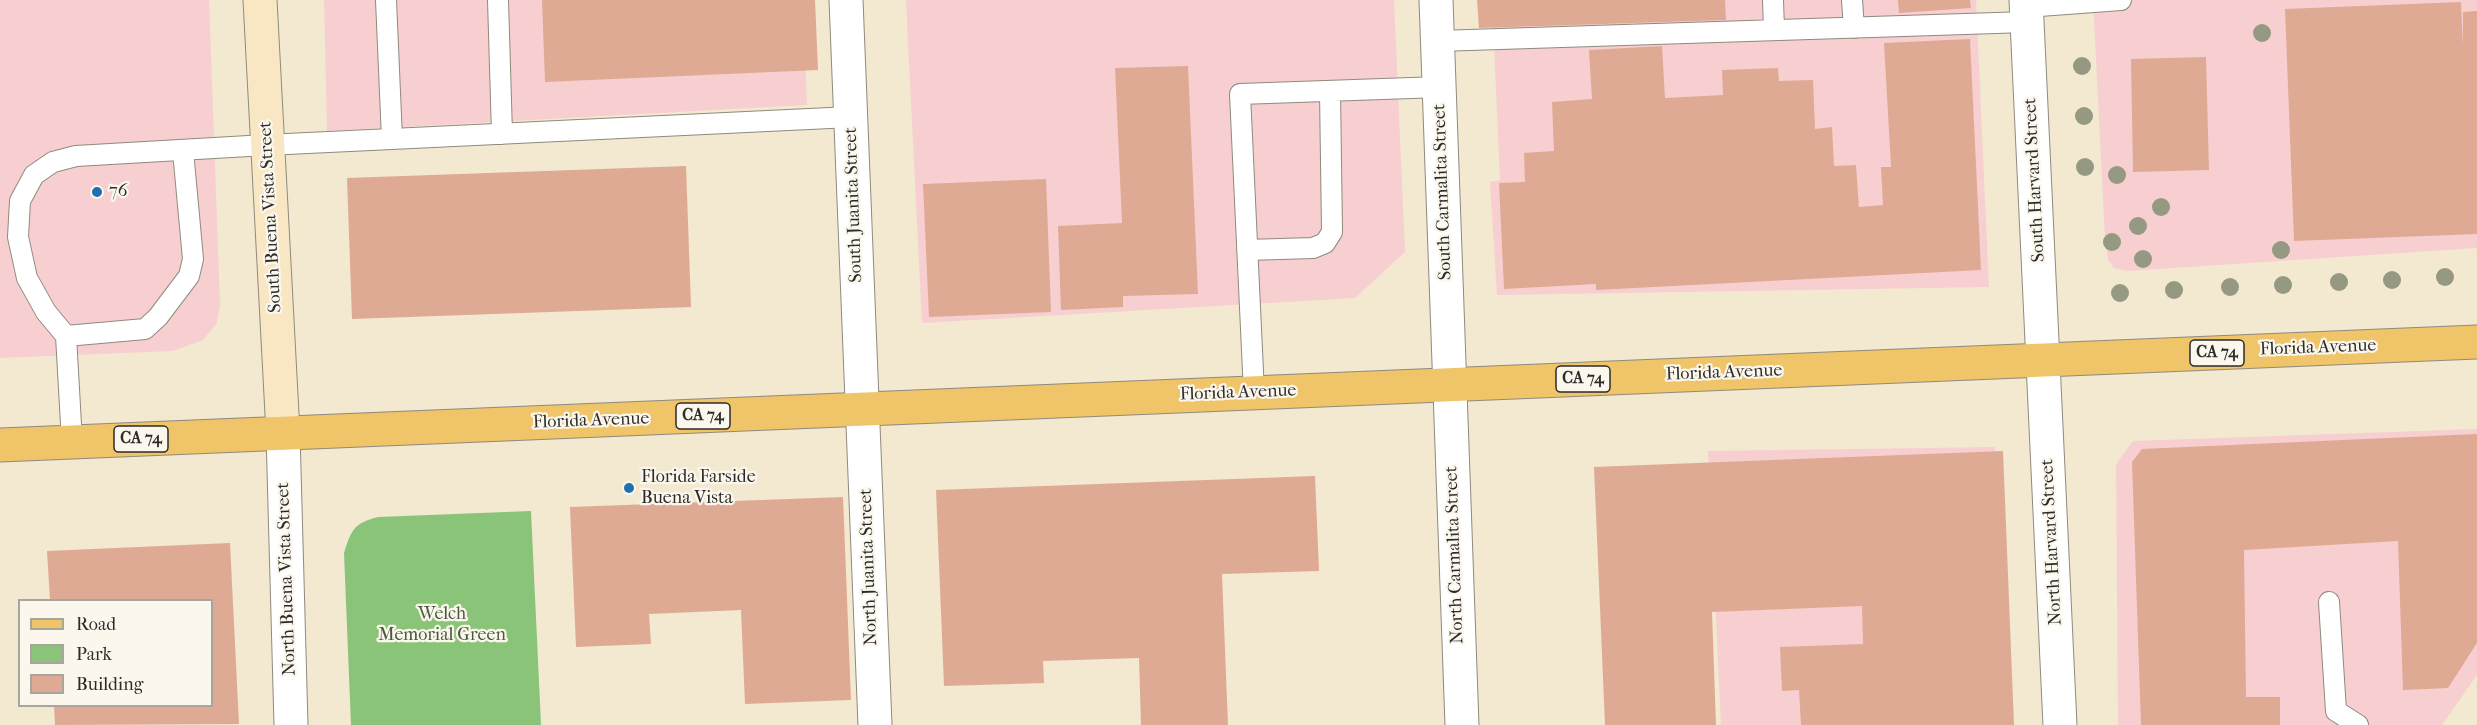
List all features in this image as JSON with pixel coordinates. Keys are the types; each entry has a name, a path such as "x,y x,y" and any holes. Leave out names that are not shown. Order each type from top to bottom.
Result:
{"main road":[{"name":"Florida Avenue","path":"0,445 2477,342"}],"street":[{"name":"South Buena Vista Street","path":"260,0 283,433"},
{"name":"South Juanita Street","path":"846,0 862,409"},
{"name":"South Carmalita Street","path":"1436,0 1448,385"},
{"name":"South Harvard Street","path":"2026,10 2044,360"},
{"name":"North Harvard Street","path":"2044,360 2060,725"},
{"name":"North Carmalita Street","path":"1448,385 1462,725"},
{"name":"North Juanita Street","path":"862,409 875,725"},
{"name":"North Buena Vista Street","path":"283,433 291,725"}],"lane":[{"path":"386,0 392,140"},
{"path":"498,0 502,134"},
{"path":"1773,0 1774,30"},
{"path":"1852,0 1854,28"},
{"path":"1438,41 1854,28 2121,0"},
{"path":"1254,393 1240,94 1440,87"},
{"path":"1247,250 1313,248 1325,243 1332,232 1330,91"},
{"path":"72,442 66,336 46,312 27,278 18,237 20,201 34,175 53,162 76,156 266,145 851,117"},
{"path":"66,336 145,329 158,317 189,276 193,259 183,151"},
{"path":"2329,602 2337,711 2358,725"}],"shaded area":[{"path":"0,0 209,0 220,305 217,323 203,340 173,351 0,358"},
{"path":"324,0 803,0 807,105 327,131"},
{"path":"906,0 1394,0 1405,252 1355,298 922,323"},
{"path":"1492,0 1976,0 1989,287 1497,295 1490,182 1500,180"},
{"path":"2093,0 2477,0 2477,248 2127,271 2114,268 2108,260 2105,238"},
{"path":"2477,429 2477,675 2442,725 2118,725 2116,464 2133,441"},
{"path":"1995,447 2009,725 1721,725 1708,451"}],"green space":[{"name":"Welch Memorial Green","path":"531,511 541,725 351,725 344,553 349,538 358,525 378,517"}],"building":[{"path":"542,0 815,0 818,70 545,82"},
{"path":"1477,0 1725,0 1726,20 1479,28"},
{"path":"1898,0 1970,0 1971,8 1899,13"},
{"path":"2461,2 2463,47 2463,12 2477,11 2477,234 2294,241 2285,9"},
{"path":"1970,39 1981,270 1596,290 1596,284 1504,289 1499,183 1525,182 1524,153 1554,151 1552,102 1592,99 1589,50 1662,46 1665,98 1723,95 1722,70 1778,68 1779,81 1813,80 1815,129 1832,127 1834,166 1856,165 1859,207 1883,205 1881,167 1891,167 1884,43"},
{"path":"2206,57 2209,170 2133,172 2131,59"},
{"path":"1188,66 1198,294 1123,296 1123,307 1061,310 1058,226 1122,223 1115,68"},
{"path":"686,166 691,307 352,319 347,178"},
{"path":"1046,179 1051,312 929,317 923,184"},
{"path":"2477,434 2477,643 2448,688 2403,690 2398,541 2244,550 2246,697 2280,697 2280,725 2141,725 2132,462 2142,449"},
{"path":"2003,451 2014,725 1801,725 1799,690 1782,691 1780,647 1863,644 1862,606 1712,612 1716,725 1605,725 1594,467"},
{"path":"1315,476 1319,571 1222,574 1228,725 1141,725 1139,658 1043,661 1044,683 944,686 936,490"},
{"path":"843,497 851,700 745,704 741,610 649,614 651,644 576,647 570,507"},
{"path":"230,543 239,724 55,725 54,707 213,707 213,599 50,599 47,551"}],"place":[{"name":"76","path":"97,192"},
{"name":"Florida Farside Buena Vista","path":"629,488"}]}
